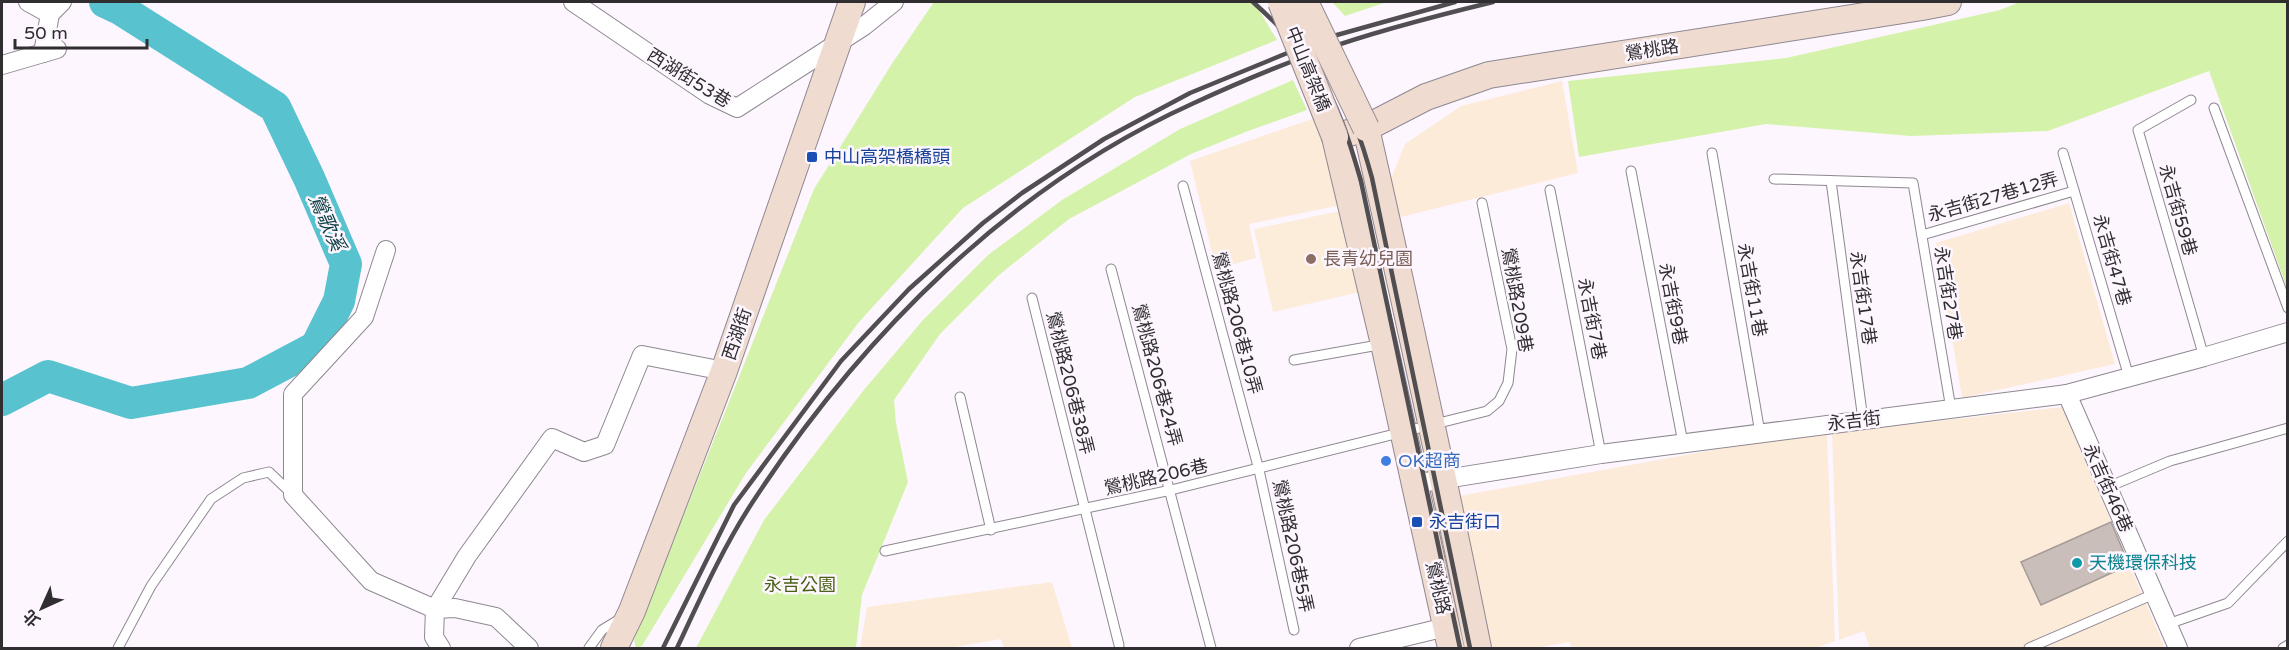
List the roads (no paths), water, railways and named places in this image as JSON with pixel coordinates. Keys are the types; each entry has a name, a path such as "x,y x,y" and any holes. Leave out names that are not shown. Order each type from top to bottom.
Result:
{"main road":[{"name":"中山高架橋","path":"1281,2 1335,137"},
{"name":"中山高架橋","path":"1305,2 1366,128"},
{"name":"鶯桃路","path":"1449,638 1384,344 1335,137 1366,128 1426,97 1489,75 1948,2"},
{"name":"西湖街","path":"614,648 632,611 724,371 850,8"},
{"name":"鶯桃路","path":"1366,128 1433,426 1442,480 1478,648"}],"street":[{"path":"2,65 50,51 54,9 28,2"},
{"name":"西湖街53巷","path":"573,2 710,95 737,108 838,43"},
{"path":"838,43 894,2"},
{"path":"386,250 364,317 293,394 293,495 371,581 435,609 455,608 496,617 529,648"},
{"name":"永吉街","path":"1414,484 1602,454 2067,394 2288,332"},
{"path":"441,648 434,637 435,609 467,556 552,438 584,452 605,445 642,355 724,371"},
{"name":"永吉街46巷","path":"2067,394 2178,648"},
{"path":"1359,648 1449,638"}],"lane":[{"name":"永吉街59巷","path":"2191,100 2138,130 2205,357"},
{"path":"2214,108 2288,308"},
{"name":"永吉街11巷","path":"1712,153 1760,433"},
{"name":"永吉街47巷","path":"2063,153 2129,377"},
{"name":"永吉街9巷","path":"1631,171 1683,443"},
{"path":"1774,179 1831,181"},
{"name":"永吉街27巷","path":"1831,181 1913,183 1951,409"},
{"name":"永吉街17巷","path":"1831,181 1863,420"},
{"name":"鶯桃路206巷10弄","path":"1183,186 1259,470"},
{"name":"永吉街7巷","path":"1551,190 1602,454"},
{"name":"永吉街27巷12弄","path":"1922,235 2074,191"},
{"name":"鶯桃路209巷","path":"1433,426 1487,411 1499,401 1508,383 1512,349 1482,203"},
{"name":"鶯桃路206巷24弄","path":"1111,269 1211,648"},
{"name":"鶯桃路206巷38弄","path":"1032,298 1119,645"},
{"path":"1294,360 1384,344"},
{"path":"960,397 991,530"},
{"name":"鶯桃路206巷","path":"885,551 1085,510 1259,470 1433,426"},
{"path":"2108,487 2170,461 2288,428"},
{"name":"鶯桃路206巷5弄","path":"1259,470 1294,630"},
{"path":"118,648 151,586 211,499 243,478 270,471 293,495"},
{"path":"2168,624 2228,603 2288,541"},
{"path":"2029,648 2154,594"},
{"path":"589,648 602,630 632,611"},
{"path":"2283,648 2288,645"}],"waterway":[{"name":"鶯歌溪","path":"2,400 48,376 131,403 248,383 316,347 339,301 346,264 275,107 120,9 105,2"}],"railway":[{"path":"1253,2 1294,43 1316,70 1337,110 1352,152 1361,181 1460,648"},
{"path":"1271,2 1291,22 1323,62 1346,103 1364,151 1372,178 1470,648"},
{"path":"663,648 734,505 841,361 909,289 983,223 1022,193 1104,139 1190,93 1319,40 1455,2"},
{"path":"677,648 731,538 795,441 841,382 891,325 945,272 1002,222 1063,177 1127,137 1209,96 1272,69 1341,44 1406,24 1493,2"}],"place":[{"name":"中山高架橋橋頭","path":"812,157"},
{"name":"長青幼兒園","path":"1311,259"},
{"name":"OK超商","path":"1386,461"},
{"name":"永吉街口","path":"1417,522"},
{"name":"天機環保科技","path":"2077,563"}],"park label":[{"name":"永吉公園","path":"800,585"}]}
